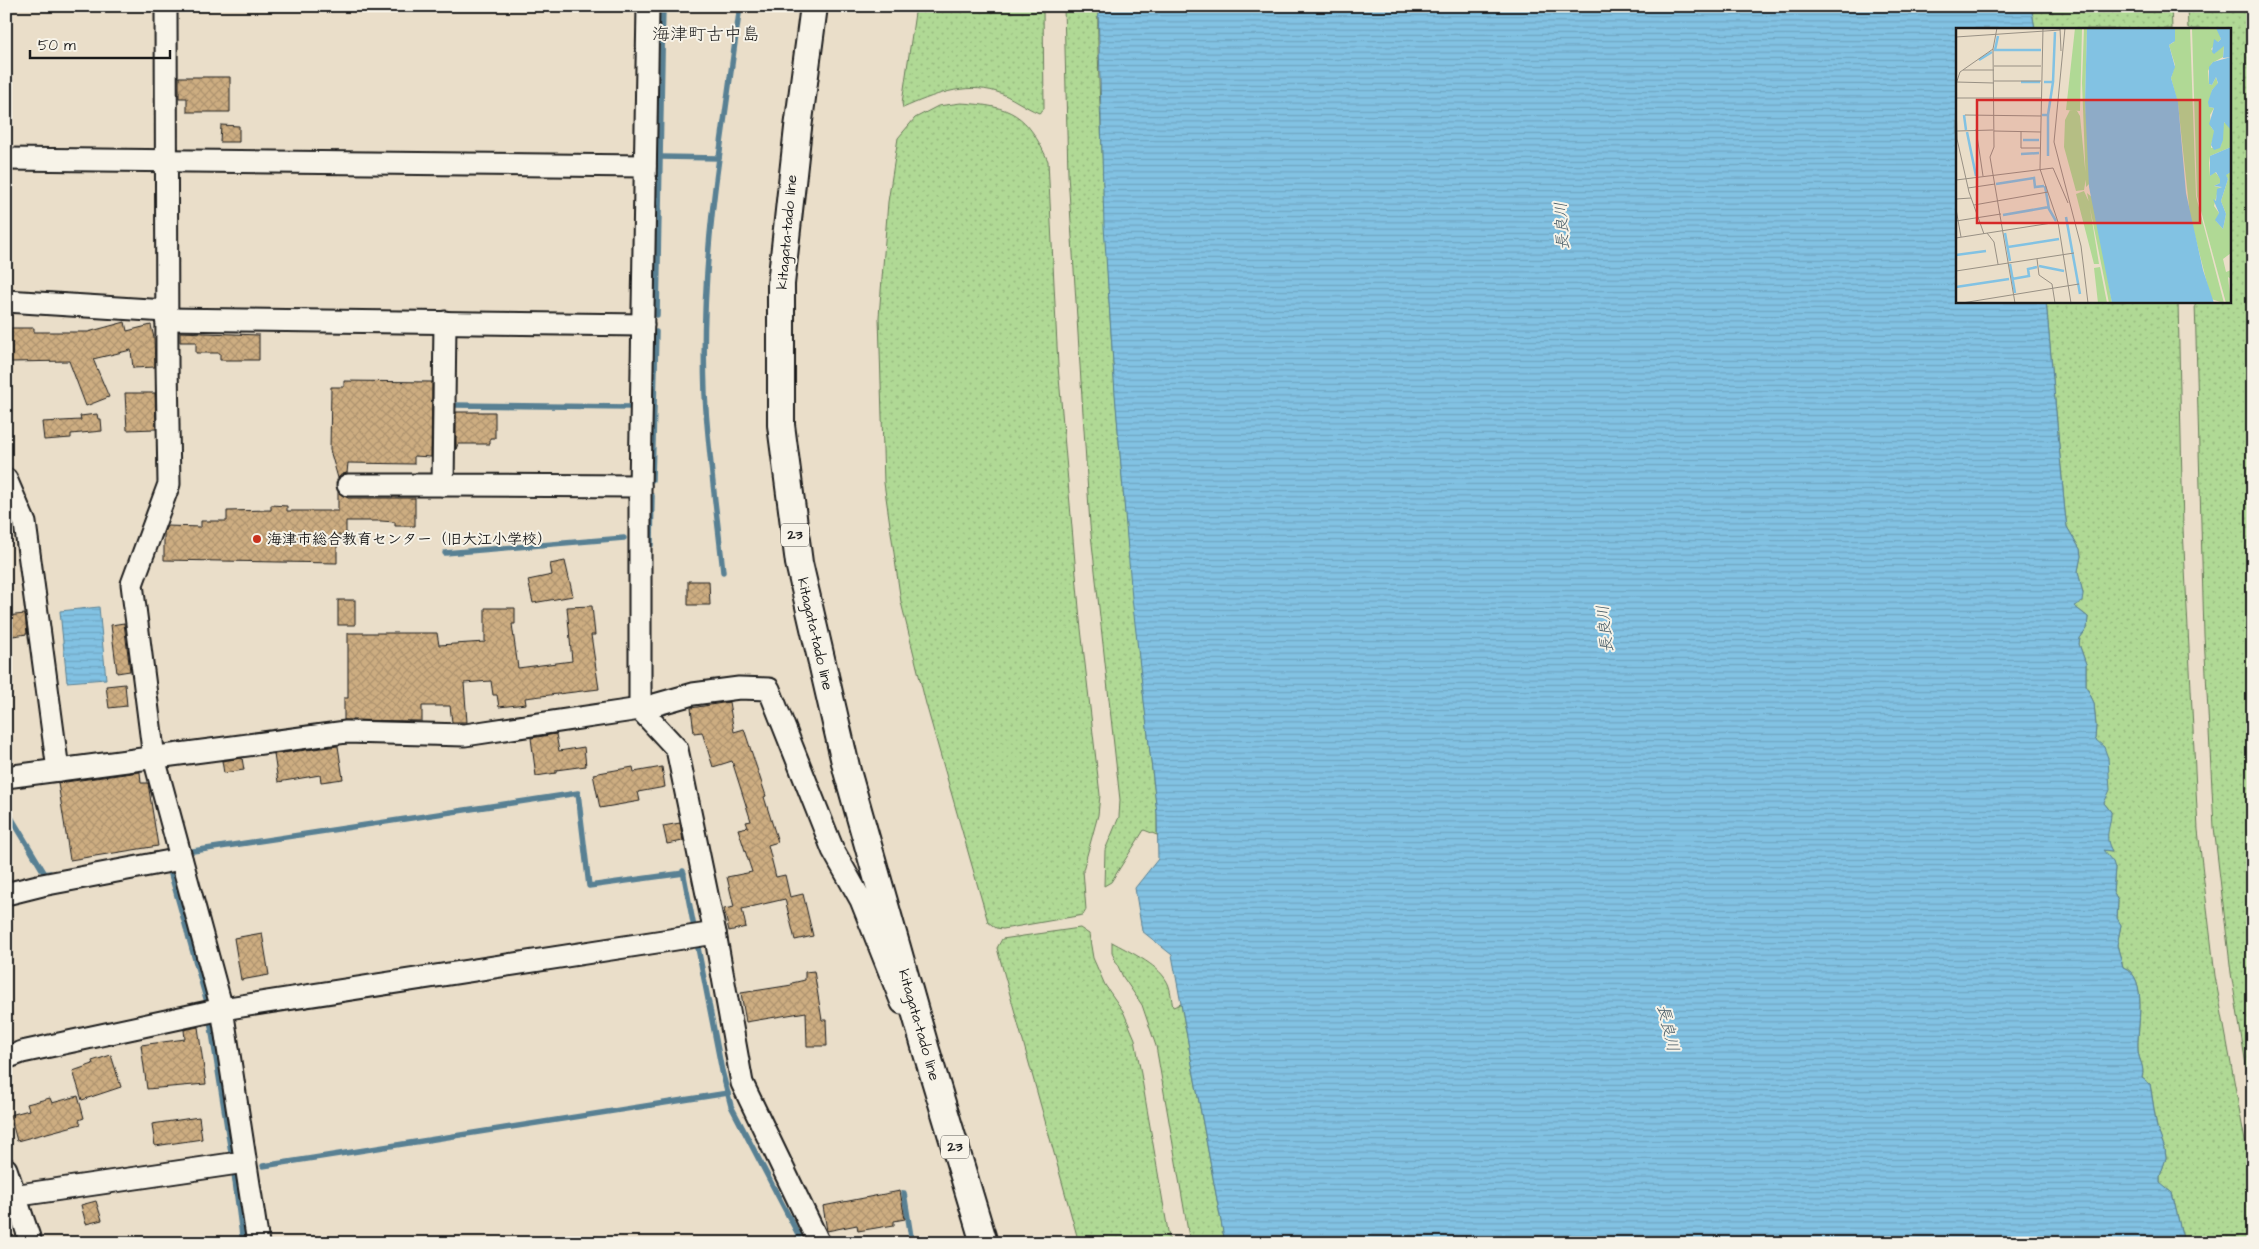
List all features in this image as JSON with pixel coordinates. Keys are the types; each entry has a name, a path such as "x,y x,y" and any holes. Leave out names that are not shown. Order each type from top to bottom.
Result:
{"main road":[{"name":"kitagata-tado line","path":"814,6 798,128 781,284 781,425 799,563 847,771 926,1050 984,1243"}],"street":[{"path":"166,6 166,315 169,484 132,584 154,758 222,1009 258,1243"},
{"path":"648,6 640,486 640,709 677,749 703,935 742,1083 819,1243"},
{"path":"6,159 645,166"},
{"path":"6,301 166,315 643,326"},
{"path":"443,486 445,322"},
{"path":"6,479 25,523 58,770"},
{"path":"348,485 640,486"},
{"path":"6,777 346,732 465,735 640,709 693,694 739,688 769,689 833,850 861,900 907,1014 926,1050"},
{"path":"6,894 42,885 180,859"},
{"path":"6,1058 22,1052 222,1009 703,935"},
{"path":"11,1197 245,1162"},
{"path":"6,1169 11,1197 32,1243"}],"green space":[{"path":"916,6 1043,6 1044,109 1039,113 997,92 973,88 949,91 903,108 902,103"},
{"path":"1064,6 1098,6 1098,60 1105,232 1122,481 1157,813 1157,835 1144,830 1111,882 1104,886 1105,850 1119,817 1120,800 1090,525 1068,174"},
{"path":"2031,6 2171,6 2172,28 2035,28"},
{"path":"2187,6 2253,6 2253,1108 2231,973 2214,827 2204,635 2195,302 2232,302 2232,28 2188,28"},
{"path":"961,103 993,107 1005,110 1016,116 1033,133 1048,161 1058,366 1080,620 1100,795 1098,815 1083,870 1086,910 1083,915 1003,929 996,928 988,922 926,704 901,602 884,483 879,317 888,202 898,138 915,118 938,106"},
{"path":"2046,302 2178,302 2183,528 2198,830 2215,976 2253,1185 2253,1243 2184,1243 2172,1193 2160,1184 2160,1176 2166,1158 2165,1149 2157,1128 2150,1084 2142,1078 2142,1067 2138,1051 2139,992 2136,981 2131,973 2123,967 2117,945 2121,925 2117,919 2118,901 2113,892 2115,868 2102,850 2112,851 2107,840 2111,812 2104,803 2095,739 2094,703 2086,686 2086,664 2079,644 2080,638 2087,628 2088,617 2074,606 2083,594 2078,571 2081,556 2080,549 2067,527"},
{"path":"1080,928 1089,934 1093,958 1105,985 1123,1011 1135,1039 1170,1243 1079,1243 997,948 1002,939"},
{"path":"1112,942 1142,958 1162,974 1168,983 1173,1007 1181,1004 1225,1243 1190,1243 1156,1046 1142,1005 1123,977 1112,953"}],"water":[{"name":"長良川","path":"1098,6 2031,6 2035,28 1956,28 1956,302 2046,302 2067,527 2080,549 2081,556 2078,571 2083,594 2082,602 2074,606 2088,617 2087,629 2080,638 2079,644 2086,664 2086,686 2094,703 2095,739 2104,747 2108,758 2110,790 2104,803 2111,812 2108,841 2112,851 2103,850 2113,862 2115,868 2113,892 2118,901 2117,918 2121,925 2117,945 2123,967 2131,973 2136,981 2139,992 2138,1051 2142,1067 2142,1078 2150,1084 2157,1128 2165,1149 2166,1158 2160,1176 2160,1183 2172,1193 2184,1243 1225,1243 1172,955 1142,931 1135,888 1158,859 1157,813 1132,598 1115,394 1104,226"},
{"path":"99,607 106,679 67,682 60,611"}],"building":[{"path":"179,77 230,77 230,112 187,112 187,98 179,98"},
{"path":"221,125 239,126 239,142 220,142"},
{"path":"125,322 127,331 151,325 154,338 155,367 133,368 131,350 93,359 109,397 86,406 69,361 11,362 11,328 34,328 34,332 88,332"},
{"path":"180,332 259,335 259,360 220,360 220,353 196,353 196,342 180,342"},
{"path":"344,381 432,382 431,457 414,456 414,464 348,463 347,473 338,478 330,450 331,387 344,387"},
{"path":"125,393 155,393 156,429 127,430"},
{"path":"456,412 495,412 495,438 490,438 490,444 458,444 456,449"},
{"path":"97,414 98,419 101,419 102,431 71,434 71,438 44,440 42,422 81,420 80,416"},
{"path":"338,492 348,498 415,498 415,526 395,526 395,522 346,521 346,535 337,535 337,563 164,560 164,532 167,526 201,527 201,521 227,521 227,511 271,510 271,505 287,506 287,511 338,511"},
{"path":"565,561 573,596 533,603 528,580 552,575 550,564"},
{"path":"688,581 709,581 710,605 688,605"},
{"path":"338,600 355,600 355,625 338,625"},
{"path":"592,606 595,635 591,635 599,689 525,698 526,704 499,707 497,695 493,695 491,681 464,683 467,722 452,722 450,706 422,706 422,721 344,720 344,698 348,698 348,633 437,633 439,645 485,642 485,608 515,608 515,624 512,624 518,668 572,661 567,607"},
{"path":"25,614 27,634 6,637 6,616"},
{"path":"124,623 130,671 117,673 111,625"},
{"path":"125,684 127,706 109,708 106,686"},
{"path":"729,702 734,732 744,729 766,796 764,797 778,842 768,845 776,877 785,875 790,897 803,894 813,936 795,940 785,899 742,909 746,927 729,931 724,909 734,907 727,877 752,872 738,829 748,827 746,822 751,821 732,761 713,767 702,732 694,733 691,708"},
{"path":"556,734 559,751 584,747 586,766 556,770 556,773 536,776 531,738"},
{"path":"338,746 343,779 321,782 320,775 278,782 274,754"},
{"path":"242,758 244,770 224,773 222,761"},
{"path":"633,767 634,772 662,767 665,787 638,792 640,801 600,808 593,774"},
{"path":"140,772 141,783 148,783 158,846 70,860 58,783"},
{"path":"680,823 683,841 667,844 663,826"},
{"path":"262,933 269,975 241,980 234,938"},
{"path":"814,971 822,1020 826,1020 827,1046 807,1046 806,1012 746,1022 741,993 792,985 792,983 805,980 805,972"},
{"path":"198,1027 206,1084 147,1089 141,1045 185,1039 184,1030"},
{"path":"111,1055 121,1087 82,1100 73,1071 93,1064 92,1061"},
{"path":"78,1096 84,1118 79,1120 81,1124 17,1141 10,1115 29,1110 27,1104 50,1098 52,1103"},
{"path":"199,1117 202,1139 155,1146 152,1124"},
{"path":"900,1191 905,1219 894,1221 894,1225 858,1231 857,1225 827,1231 823,1206"},
{"path":"96,1201 102,1220 86,1224 81,1205"}],"waterway":[{"path":"657,315 663,6"},
{"path":"719,158 740,6"},
{"path":"661,157 719,158 707,276 704,364 708,438 723,572"},
{"path":"652,480 656,332"},
{"path":"453,405 631,407"},
{"path":"651,545 652,496"},
{"path":"445,553 624,538"},
{"path":"193,851 578,793 589,886 684,873"},
{"path":"6,809 45,874 50,873"},
{"path":"170,871 207,1002"},
{"path":"683,871 722,1071 731,1106 799,1236"},
{"path":"210,1020 231,1152"},
{"path":"263,1166 728,1093"},
{"path":"234,1173 243,1243"},
{"path":"904,1193 912,1243"}],"place":[{"name":"海津市総合教育センター（旧大江小学校）","path":"257,539"}],"district":[{"name":"海津町古中島","path":"706,34"}]}
